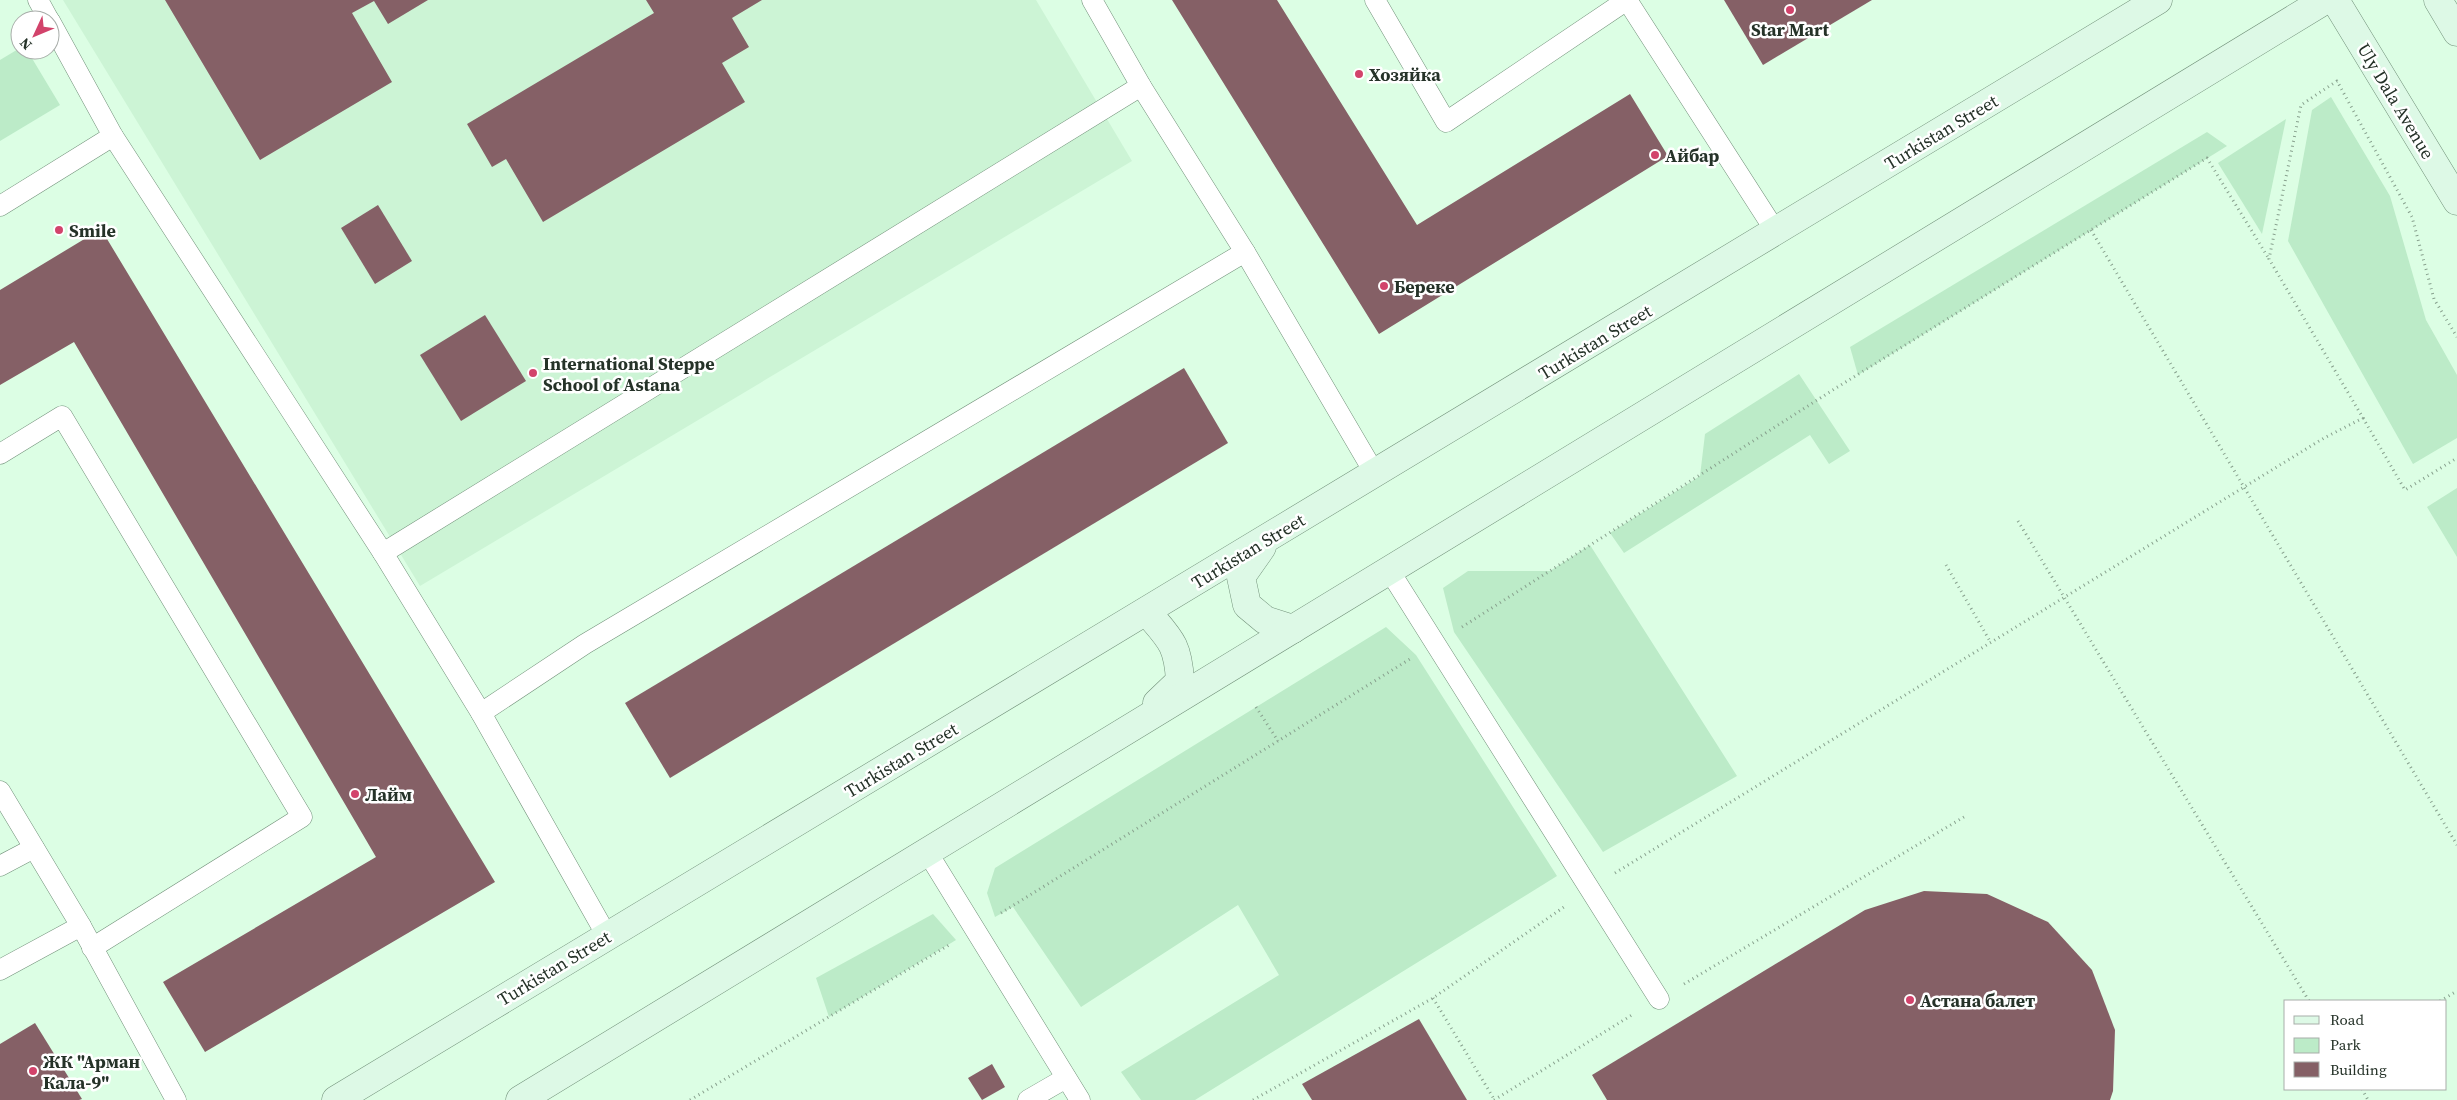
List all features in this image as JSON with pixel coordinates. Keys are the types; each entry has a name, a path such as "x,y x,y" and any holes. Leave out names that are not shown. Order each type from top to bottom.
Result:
{"main road":[{"name":"Turkistan Street","path":"336,1100 2158,0"},
{"path":"520,1100 926,850 1293,629 2325,0"},
{"name":"Uly Dala Avenue","path":"2335,0 2457,201"},
{"path":"2438,0 2457,32"},
{"path":"1267,539 1241,577 1247,605 1265,620 1293,629"},
{"path":"1138,722 1180,681 1178,655 1172,641 1147,612"}],"lane":[{"path":"1092,0 1141,86 1245,252 1375,474"},
{"path":"1375,0 1446,122 1627,0 1776,232"},
{"path":"60,39 113,136 383,553 481,713 607,936"},
{"path":"383,553 1141,86"},
{"path":"0,206 113,136"},
{"path":"481,713 585,644 1245,252"},
{"path":"0,454 62,416 302,817 92,948"},
{"path":"1389,570 1659,999"},
{"path":"0,791 81,926 176,1100"},
{"path":"0,866 34,848"},
{"path":"926,850 1080,1100"},
{"path":"0,970 81,926"},
{"path":"1028,1100 1066,1078"}],"path":[{"path":"2269,259 2301,105 2337,81 2412,217 2434,299 2457,337"},
{"path":"1836,388 2207,158 2269,259 2405,490 2457,458"},
{"path":"2091,230 2457,845"},
{"path":"1252,1100 1433,998 1590,889 2324,438 2363,418"},
{"path":"2018,521 2066,597 2308,1000"},
{"path":"1946,565 1991,643"},
{"path":"1256,707 1278,741"},
{"path":"1433,998 1494,1100 1964,817"},
{"path":"690,1100 975,929"},
{"path":"2442,1000 2457,991"}],"shaded area":[{"name":"International Steppe School of Astana","path":"63,0 1036,0 1132,161 420,586"}],"green space":[{"path":"10,54 10,60 33,60 60,105 0,141 0,60"},
{"path":"2331,97 2390,196 2426,320 2457,375 2457,438 2413,464 2288,241 2312,110"},
{"path":"2286,119 2262,234 2218,163"},
{"path":"2207,132 2227,146 1858,375 1850,347"},
{"path":"1799,374 1850,451 1829,464 1810,435 1624,553 1610,533 1700,476 1705,434"},
{"path":"2457,488 2457,557 2427,507"},
{"path":"1590,545 1737,776 1603,852 1454,632 1443,588 1468,571 1550,571"},
{"path":"1386,627 1416,655 1557,876 1195,1100 1141,1100 1121,1072 1279,975 1238,905 1081,1007 1013,907 995,917 987,893 995,868"},
{"path":"933,914 956,940 829,1017 816,978"}],"building":[{"path":"165,0 428,0 388,24 374,1 352,13 392,82 260,160"},
{"path":"646,0 762,0 732,18 749,47 722,63 745,102 543,222 506,159 492,167 467,124 654,13"},
{"path":"1172,0 1277,0 1417,225 1630,94 1668,156 1379,334"},
{"path":"1724,0 1872,0 1763,65"},
{"path":"378,205 412,261 375,284 341,228"},
{"path":"101,229 495,882 205,1052 163,982 376,857 74,342 0,385 0,290"},
{"path":"485,315 526,381 461,421 420,355"},
{"path":"1184,368 1228,443 670,778 625,703"},
{"name":"Астана балет","path":"1924,891 1987,894 2048,922 2092,970 2115,1030 2113,1091 2110,1100 1607,1100 1592,1075 1865,910"},
{"path":"1419,1019 1467,1100 1312,1100 1302,1084"},
{"name":"ЖК \"Арман Кала-9\"","path":"35,1023 82,1099 0,1100 0,1044"},
{"path":"992,1064 1005,1087 982,1100 968,1078"}],"place":[{"name":"Star Mart","path":"1790,10"},
{"name":"Хозяйка","path":"1359,74"},
{"name":"Айбар","path":"1655,155"},
{"name":"Smile","path":"59,230"},
{"name":"Береке","path":"1384,286"},
{"name":"International Steppe School of Astana","path":"533,373"},
{"name":"Лайм","path":"355,794"},
{"name":"Астана балет","path":"1910,1000"},
{"name":"ЖК \"Арман Кала-9\"","path":"33,1071"}]}
